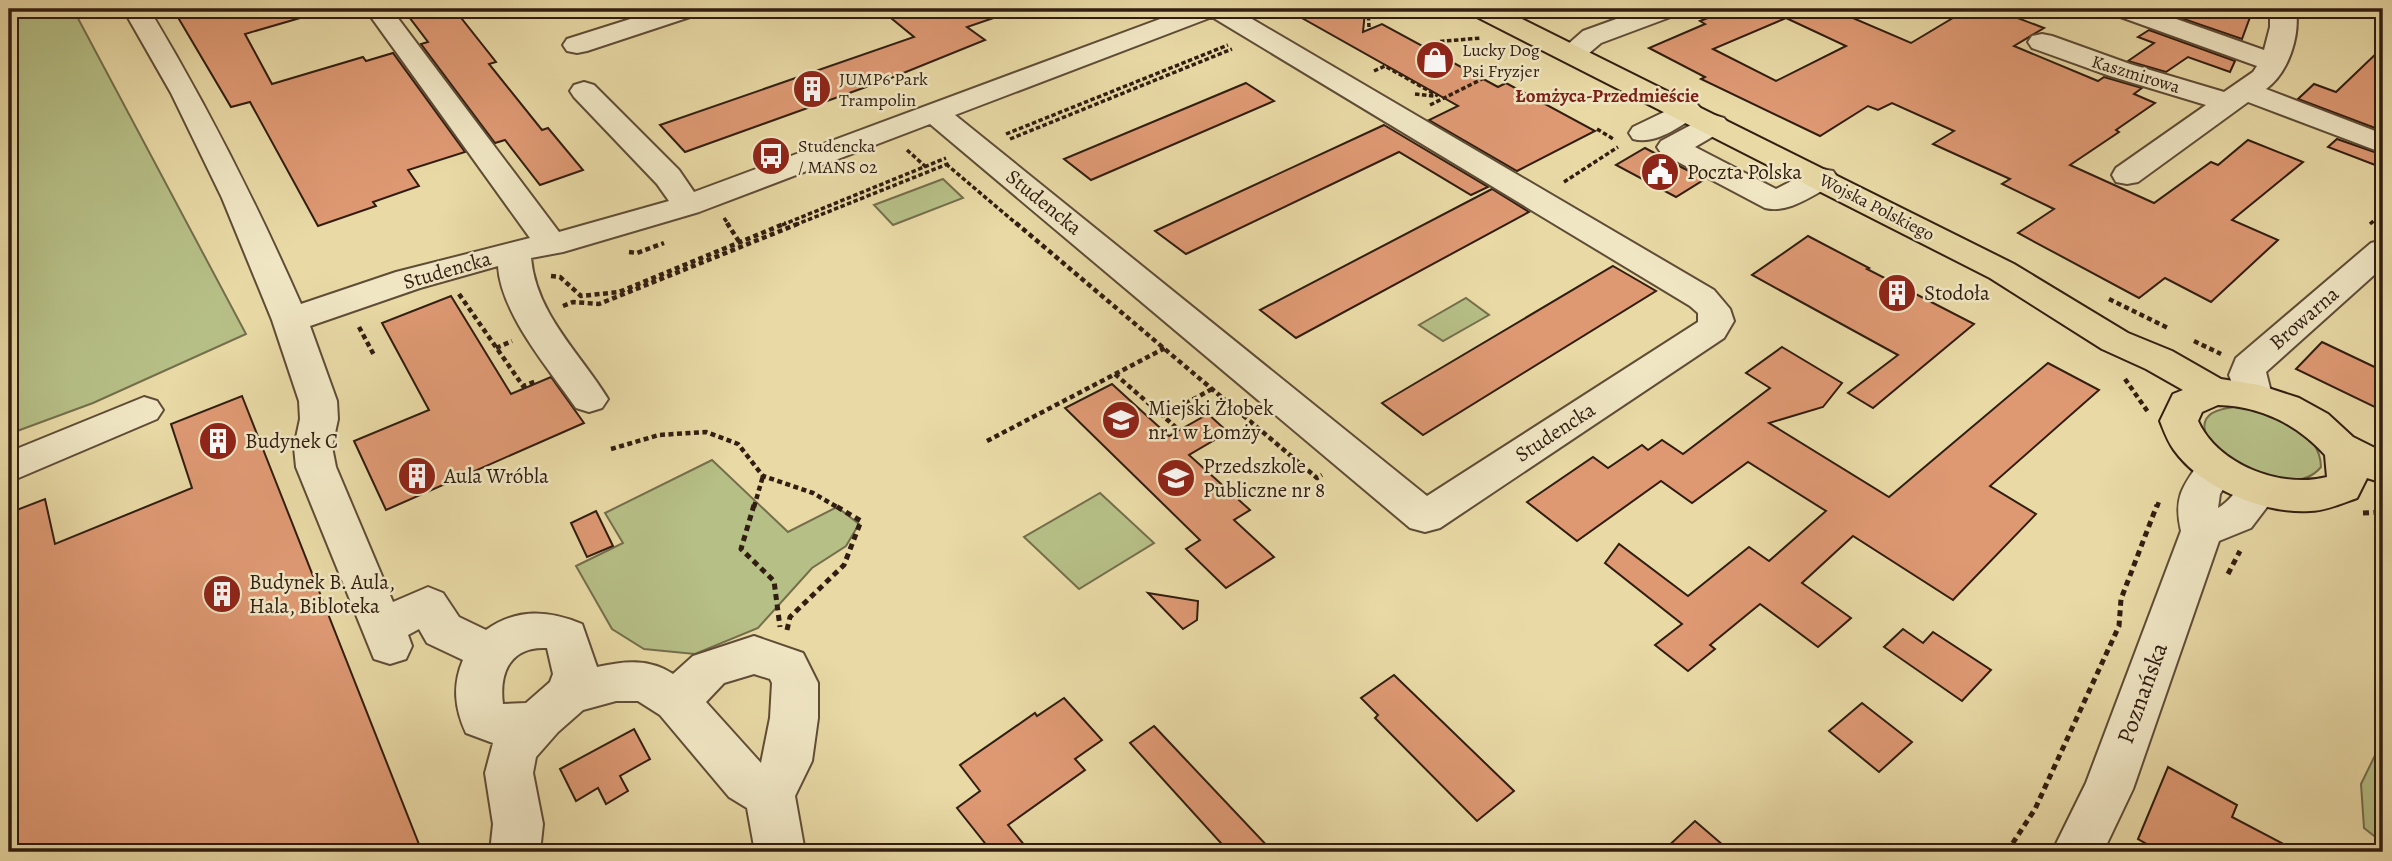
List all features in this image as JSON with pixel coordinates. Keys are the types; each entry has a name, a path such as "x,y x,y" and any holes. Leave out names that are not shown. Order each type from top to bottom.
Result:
{"main road":[{"name":"Wojska Polskiego","path":"1482,9 2003,271 2115,341 2181,405"},
{"path":"2253,396 2302,416 2328,434 2340,447 2361,499 2329,495 2222,501 2197,453 2183,437 2178,422 2181,405 2253,396"},
{"path":"2340,447 2383,469"}],"street":[{"path":"136,9 185,93 238,198 290,320 318,401 319,419 313,447 316,467 386,636 428,605 443,630 489,652"},
{"path":"387,9 384,18 551,245"},
{"path":"576,45 687,9"},
{"name":"Studencka","path":"290,320 408,280 514,251 551,245 688,205 1210,9"},
{"name":"Studencka","path":"935,113 1425,517 1711,330 1716,324 1718,317 1713,307 1702,298 1217,9"},
{"path":"1572,53 1592,37 1667,9"},
{"path":"2124,9 2273,63"},
{"path":"2127,175 2263,78 2273,63 2282,34 2283,9"},
{"name":"Kaszmirowa","path":"2042,42 2120,70 2238,97 2383,144"},
{"path":"584,91 668,177 688,205"},
{"path":"1644,133 1700,117"},
{"path":"1700,117 1672,147 1776,201 1822,178"},
{"name":"Browarna","path":"2253,396 2247,375 2249,367 2383,250"},
{"path":"514,251 516,281 533,318 589,399"},
{"path":"9,468 144,410"},
{"name":"Poznańska","path":"2077,852 2108,789 2222,501"},
{"path":"515,852 518,824 509,773 515,747 555,706 576,674 566,637 542,629 515,636 489,652 478,674 477,701 483,719 498,727 523,725 555,706 617,682 646,681 676,701 746,781 770,795"},
{"path":"676,701 709,669 754,655 787,666 795,684 793,729 788,761 770,795 779,852"}],"path":[{"path":"1368,9 1369,27"},
{"path":"533,318 573,302 599,304 1264,36"},
{"path":"1363,65 1374,72 1385,66 1438,96"},
{"path":"1428,106 1486,77"},
{"path":"1536,199 1622,144 1597,129"},
{"path":"906,149 930,170"},
{"path":"722,215 743,246"},
{"path":"464,288 459,293 523,386 568,368"},
{"path":"354,316 375,357"},
{"path":"987,441 1165,348"},
{"path":"1115,374 1179,430"},
{"path":"2122,377 2181,405"},
{"path":"1163,416 1212,388"},
{"path":"611,449 659,435 706,432 737,444 763,476 813,493 861,521 844,565 790,617 783,637 774,580 741,549 763,476"},
{"path":"2007,852 2035,809 2119,626 2120,599 2168,482 2222,501 2255,528 2223,582"},
{"path":"2361,499 2383,512"}],"green space":[{"path":"9,9 73,9 246,334 93,403 9,434"},
{"path":"943,179 963,198 893,225 874,205"},
{"path":"1466,298 1489,315 1443,341 1419,325"},
{"path":"2235,407 2276,417 2302,431 2312,441 2321,467 2302,479 2278,480 2252,472 2229,459 2212,443 2204,427 2211,414"},
{"path":"712,460 788,532 837,507 859,524 846,546 812,568 758,628 695,654 644,649 612,629 576,566 623,543 605,513"},
{"path":"1100,493 1154,543 1079,589 1024,537"},
{"path":"2383,739 2383,843 2364,828 2361,784"}],"building":[{"path":"173,9 306,9 307,16 245,34 272,84 363,57 366,61 393,53 465,152 408,170 419,186 373,202 376,206 318,226 250,102 231,107"},
{"path":"403,9 454,9 496,62 489,64 542,130 548,128 583,170 540,185 505,140 495,143 421,44 428,42"},
{"path":"880,9 1007,9 1008,13 967,27 985,40 891,78 685,152 660,125 914,37"},
{"path":"1286,9 1343,9 1351,13 1365,12 1363,32 1382,24 1498,87 1506,83 1595,131 1517,171 1429,120 1458,106"},
{"path":"1731,9 1832,9 1911,43 1968,9 1994,9 2044,28 2014,46 2098,81 2104,77 2142,88 2134,94 2155,103 2116,130 2119,132 2070,165 2154,203 2211,162 2218,165 2248,140 2303,162 2232,220 2278,240 2211,302 2165,278 2139,298 2018,233 2054,209 2002,184 2010,179 1933,144 1954,131 1892,103 1878,110 1868,106 1820,136 1701,79 1705,77 1649,48 1705,24 1700,21","holes":["1786,18 1846,46 1776,81 1713,49"]},
{"path":"2172,9 2208,18 2212,9 2253,9 2242,39 2169,14"},
{"path":"2149,30 2235,61 2230,72 2188,57 2166,72 2128,61 2154,43 2138,37"},
{"path":"2383,47 2383,131 2298,99 2314,84 2336,92"},
{"path":"1246,83 1274,101 1091,180 1064,159"},
{"path":"1384,125 1488,187 1471,195 1399,152 1186,254 1155,231"},
{"path":"2337,139 2383,155 2383,168 2328,147"},
{"name":"Poczta Polska","path":"1645,148 1705,179 1676,197 1616,165"},
{"path":"1492,189 1529,212 1296,338 1260,310"},
{"path":"1808,236 1974,324 1873,408 1848,393 1898,355 1752,275"},
{"path":"1613,266 1656,291 1423,435 1382,403"},
{"name":"Aula Wróbla","path":"451,296 511,394 551,377 584,423 386,510 354,441 429,410 382,323"},
{"path":"2322,342 2383,371 2383,411 2296,369"},
{"path":"1782,347 1842,383 1823,407 1769,423 1889,497 2048,363 2099,390 1990,486 2036,514 1953,600 1853,536 1802,583 1851,618 1818,647 1760,604 1710,645 1715,649 1688,671 1655,645 1682,624 1605,563 1619,544 1688,596 1749,547 1769,561 1826,511 1748,462 1692,503 1661,481 1577,541 1527,502 1593,457 1608,468 1642,445 1648,450 1662,440 1683,454 1770,388 1746,373"},
{"name":"Przedszkole Publiczne nr 8","path":"1112,384 1169,436 1208,414 1228,432 1189,455 1250,510 1234,520 1274,557 1226,588 1186,549 1200,540 1065,408"},
{"path":"242,396 422,852 9,852 9,513 45,499 55,544 192,488 171,424"},
{"path":"596,511 613,546 587,557 571,523"},
{"path":"1148,593 1198,601 1197,620 1183,629"},
{"path":"1903,629 1923,643 1933,632 1991,670 1962,701 1884,647"},
{"path":"1394,675 1514,791 1477,821 1375,718 1378,715 1361,698"},
{"path":"1064,698 1102,740 1075,759 1085,770 1008,825 1030,852 992,852 957,808 980,791 960,765 1035,713 1037,716"},
{"path":"1862,703 1912,742 1879,772 1829,731"},
{"path":"1154,726 1273,852 1229,852 1130,743"},
{"path":"634,729 650,759 620,776 628,791 606,804 598,788 576,801 560,769"},
{"path":"2168,767 2237,805 2232,817 2299,852 2161,852 2138,839"},
{"path":"1695,821 1731,852 1662,852"}],"place":[{"name":"Lucky Dog Psi Fryzjer","path":"1435,60"},
{"name":"JUMP6 Park Trampolin","path":"812,89"},
{"name":"Studencka / MANS 02","path":"771,156"},
{"name":"Poczta Polska","path":"1660,172"},
{"name":"Stodoła","path":"1897,293"},
{"name":"Miejski Żłobek nr 1 w Łomży","path":"1121,420"},
{"name":"Budynek C","path":"218,441"},
{"name":"Aula Wróbla","path":"417,476"},
{"name":"Przedszkole Publiczne nr 8","path":"1176,478"},
{"name":"Budynek B. Aula, Hala, Bibloteka","path":"222,594"}],"district":[{"name":"Łomżyca-Przedmieście","path":"1607,96"}]}
